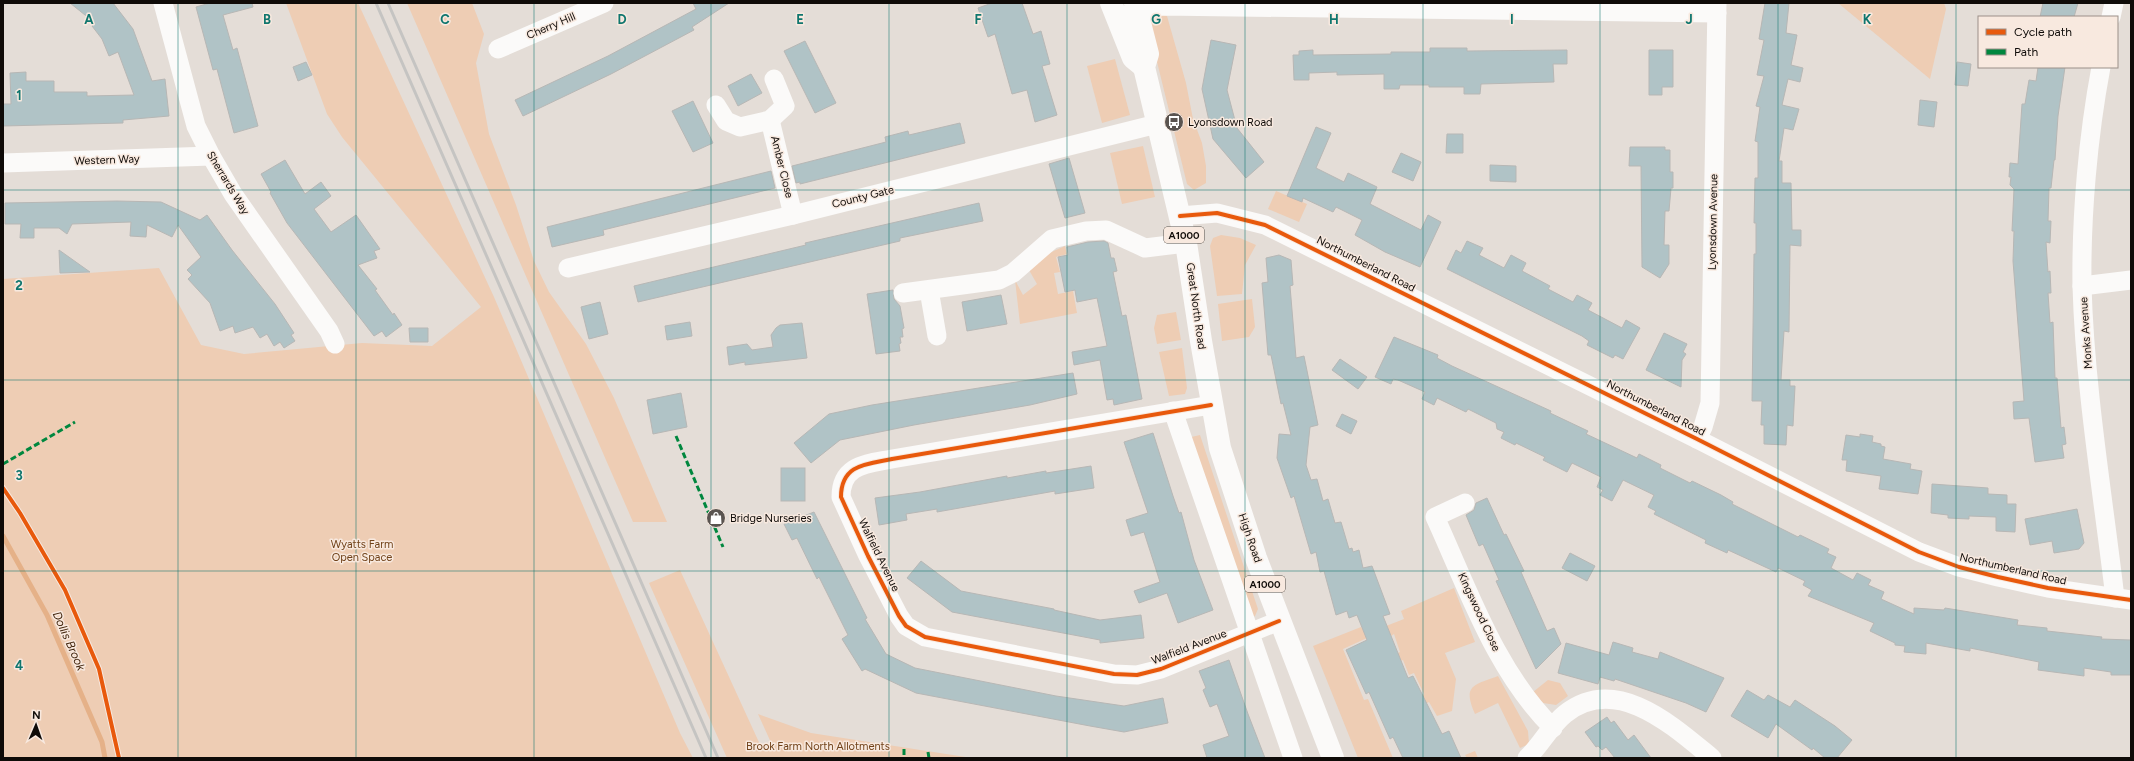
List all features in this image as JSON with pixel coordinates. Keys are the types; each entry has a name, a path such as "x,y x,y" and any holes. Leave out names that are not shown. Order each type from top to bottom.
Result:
{"main road":[{"name":"Great North Road","path":"1136,7 1148,54 1144,67 1186,243 1211,405"},
{"name":"Great North Road","path":"1114,10 1133,58 1144,67"},
{"name":"High Road","path":"1211,405 1220,448 1245,527 1279,621 1333,758"}],"street":[{"name":"Sherrards Way","path":"163,3 196,126 210,156 233,194 329,331 335,344"},
{"name":"Cherry Hill","path":"498,49 604,3"},
{"path":"2111,16 2114,3"},
{"path":"1114,10 1162,6 1717,8"},
{"name":"Lyonsdown Avenue","path":"1697,439 1703,427 1710,403 1717,8"},
{"name":"Monks Avenue","path":"2101,68 2094,104 2086,185 2082,286 2092,406 2123,599"},
{"path":"716,105 726,121 740,127 770,120 784,106 774,78"},
{"name":"Amber Close","path":"770,120 793,215"},
{"name":"County Gate","path":"568,268 793,215 1157,124"},
{"name":"Western Way","path":"3,163 210,156"},
{"name":"Northumberland Road","path":"1180,216 1217,213 1265,225 1697,439 1919,552 1953,565 2048,588 2123,599"},
{"path":"903,294 999,280 1013,273 1052,239 1086,231 1106,230 1145,248 1186,243"},
{"path":"2082,286 2131,280"},
{"path":"929,290 937,336"},
{"name":"Walfield Avenue","path":"1211,405 859,466 848,472 841,486 841,497 868,556 899,616 906,626 925,637 1114,674 1137,674 1162,669 1279,621"},
{"path":"1173,412 1293,758"},
{"name":"Kingswood Close","path":"1465,503 1435,517 1499,656 1522,693 1553,728"},
{"path":"1527,758 1564,715 1580,704 1598,699 1618,700 1639,705 1675,728 1712,758"}],"green space":[{"name":"Wyatts Farm Open Space","path":"286,3 358,3 494,297 680,733 693,758 3,758 3,279 159,268 201,345 244,354 362,343 432,346 481,307 342,137 327,114"},
{"path":"407,3 472,3 484,34 476,63 489,134 516,205 534,261 549,292 586,344 614,398 667,522 633,522"},
{"path":"1838,3 1944,3 1946,9 1930,79"},
{"path":"1157,13 1167,16 1186,83 1193,119 1202,143 1206,166 1206,183 1194,190 1187,184 1146,17"},
{"path":"1115,59 1130,115 1102,123 1087,66"},
{"path":"1143,146 1155,197 1122,204 1110,153"},
{"path":"1276,191 1307,204 1299,222 1268,209"},
{"path":"1221,235 1240,238 1256,245 1245,265 1242,294 1217,296 1210,246 1213,238"},
{"path":"1065,246 1067,254 1056,257 1060,272 1054,273 1058,294 1073,291 1077,313 1020,324 1015,280 1023,295 1037,284 1029,270 1047,254"},
{"path":"1252,299 1255,327 1249,337 1222,341 1218,304"},
{"path":"1176,312 1181,340 1157,344 1154,328 1157,315"},
{"path":"1182,348 1187,388 1185,394 1169,396 1159,352"},
{"path":"1200,435 1258,609 1255,616 1250,619 1187,438"},
{"name":"Brook Farm North Allotments","path":"680,570 763,751 773,747 758,714 811,733 972,758 727,758 649,583"},
{"path":"1454,588 1475,642 1445,653 1456,679 1452,711 1437,716 1429,702 1425,704 1422,696 1424,694 1414,673 1409,675 1403,660 1400,661 1396,654 1400,652 1394,634 1391,636 1386,626 1404,619 1401,611"},
{"path":"1361,627 1367,638 1343,649 1364,700 1368,699 1393,758 1358,758 1313,646"},
{"path":"1498,676 1528,731 1529,744 1520,748 1498,703 1475,714 1471,704 1470,692 1473,688 1477,684"},
{"path":"1548,680 1560,683 1568,696 1556,705 1543,703 1533,692"},
{"path":"1475,751 1478,758 1467,758 1465,755"}],"building":[{"path":"70,3 113,3 133,29 152,81 165,79 169,116 123,120 123,123 3,126 3,104 11,104 10,73 26,72 26,81 54,81 54,92 87,92 87,96 134,95 118,52 109,56 102,39 92,26 95,23"},
{"path":"210,3 252,3 253,7 223,15 233,50 237,48 258,126 234,133 217,69 213,70 196,7"},
{"path":"693,3 729,3 692,27 694,30 611,74 523,116 515,100 608,56 696,9"},
{"path":"992,3 1022,3 1033,34 1041,31 1050,64 1042,66 1057,115 1035,122 1027,90 1012,94 995,34 988,37 978,8"},
{"path":"1765,3 1789,3 1786,33 1797,35 1791,65 1803,68 1800,82 1788,79 1782,105 1799,109 1793,130 1784,128 1779,161 1782,161 1782,183 1791,183 1792,230 1801,230 1801,246 1790,245 1789,332 1784,331 1781,380 1790,380 1790,386 1795,386 1793,426 1787,425 1786,445 1764,444 1764,425 1761,425 1762,401 1752,401 1754,254 1756,254 1756,223 1754,223 1755,178 1758,178 1758,142 1755,141 1760,107 1756,106 1764,76 1757,75 1764,40 1759,39"},
{"path":"2043,3 2078,3 2074,16 2040,16"},
{"path":"1211,40 1236,45 1227,90 1237,128 1264,162 1246,178 1213,139 1202,89"},
{"path":"805,41 836,103 815,113 784,51"},
{"path":"1430,48 1467,48 1467,51 1567,50 1567,64 1553,64 1554,82 1481,84 1480,94 1464,94 1464,87 1429,87 1429,85 1400,85 1399,89 1384,89 1384,74 1337,75 1337,72 1309,73 1309,80 1294,80 1293,55 1299,55 1299,51 1313,50 1313,55 1391,54 1391,52 1430,52"},
{"path":"1649,50 1673,50 1673,87 1662,87 1662,95 1649,95"},
{"path":"306,62 312,75 298,81 293,67"},
{"path":"1957,62 1971,64 1968,86 1955,85"},
{"path":"2038,68 2065,68 2058,116 2055,160 2051,188 2049,188 2048,221 2051,221 2050,243 2046,242 2048,272 2050,271 2051,293 2048,293 2050,323 2053,322 2055,378 2057,378 2061,428 2064,427 2066,444 2062,445 2064,458 2035,462 2029,418 2014,419 2013,402 2024,401 2013,261 2014,231 2012,231 2014,189 2010,185 2011,177 2009,177 2010,163 2018,164 2022,104 2025,104 2029,80 2036,81"},
{"path":"751,74 762,93 738,106 728,86"},
{"path":"1920,100 1937,102 1934,127 1918,125"},
{"path":"693,101 713,143 693,152 672,111"},
{"path":"960,123 965,143 800,184 800,182 796,183 792,166 886,142 885,137 908,131 909,135"},
{"path":"1316,127 1331,133 1316,168 1344,182 1348,173 1377,187 1370,204 1421,230 1428,215 1441,222 1420,267 1385,252 1355,235 1362,220 1336,207 1333,212 1303,198 1302,202 1287,196"},
{"path":"1447,134 1463,134 1463,153 1446,153"},
{"path":"1630,147 1665,147 1665,150 1670,150 1670,172 1673,172 1673,188 1671,188 1669,211 1665,211 1664,245 1669,245 1669,264 1660,278 1642,267 1641,166 1629,166"},
{"path":"1401,153 1421,162 1413,181 1392,172"},
{"path":"1069,158 1085,213 1065,218 1049,164"},
{"path":"285,160 305,194 321,182 331,196 314,209 331,232 356,215 380,249 374,251 377,258 358,265 377,289 375,290 393,315 394,313 402,325 386,337 382,331 374,336 287,223 261,174"},
{"path":"1490,165 1516,166 1516,182 1490,181"},
{"path":"771,171 775,188 603,230 604,235 552,247 547,227"},
{"path":"117,201 161,202 200,220 207,215 232,250 275,304 294,333 291,335 295,341 284,348 280,342 274,346 267,334 260,338 253,327 235,333 233,326 220,331 210,303 188,279 192,275 187,270 201,257 178,225 172,237 147,225 146,237 130,236 131,222 72,224 67,234 59,228 34,228 34,238 20,238 21,224 5,224 5,203"},
{"path":"979,203 983,221 900,238 900,241 638,302 634,286 806,245 805,243"},
{"path":"1104,241 1108,243 1111,258 1114,258 1117,271 1113,272 1122,316 1126,315 1142,399 1114,405 1113,399 1107,400 1100,360 1074,365 1072,352 1107,346 1097,298 1077,302 1075,290 1065,292 1058,257 1068,255 1067,247 1088,242"},
{"path":"1467,241 1483,248 1479,255 1504,268 1511,255 1526,263 1522,271 1550,286 1548,289 1573,302 1577,295 1592,303 1588,310 1622,328 1626,320 1640,328 1623,359 1615,355 1613,358 1587,345 1589,341 1582,336 1447,269 1456,250 1461,253"},
{"path":"59,250 90,272 60,273"},
{"path":"1279,255 1291,260 1293,285 1290,286 1296,358 1304,356 1318,425 1310,427 1306,465 1311,480 1317,479 1323,501 1328,499 1335,523 1341,522 1349,549 1352,548 1353,552 1359,550 1363,568 1372,566 1390,614 1383,616 1408,678 1413,676 1442,734 1449,731 1461,758 1403,758 1393,737 1390,739 1369,692 1366,694 1346,650 1367,640 1357,615 1349,618 1347,611 1336,615 1324,571 1320,572 1316,552 1311,554 1294,496 1291,498 1277,458 1279,434 1291,435 1283,403 1281,404 1271,355 1268,355 1262,283 1268,282 1266,258"},
{"path":"893,290 894,299 900,306 904,328 902,329 903,337 900,337 900,351 876,354 867,294"},
{"path":"1001,295 1007,324 967,331 962,302"},
{"path":"600,302 608,334 589,339 581,307"},
{"path":"690,322 692,336 667,340 665,326"},
{"path":"802,323 807,358 745,365 745,362 729,365 727,347 747,344 752,350 773,347 771,335 776,328 780,325"},
{"path":"409,328 428,328 428,342 410,342"},
{"path":"1664,333 1687,344 1683,352 1686,354 1682,360 1681,387 1646,370"},
{"path":"1394,337 1438,355 1437,358 1452,366 1551,411 1550,413 1588,431 1586,434 1637,458 1639,454 1661,465 1660,468 1690,483 1692,481 1721,495 1733,502 1732,504 1798,537 1800,535 1829,549 1827,553 1836,557 1831,568 1853,580 1857,573 1871,580 1868,585 1884,592 1881,599 1914,614 1914,608 1944,610 1945,608 2018,620 2017,625 2047,628 2047,631 2102,637 2101,639 2131,640 2131,675 2111,675 2111,672 2084,668 2084,676 2038,670 2039,662 1970,648 1970,651 1926,643 1926,654 1904,652 1905,646 1895,645 1895,643 1870,631 1874,623 1808,596 1812,590 1803,585 1805,581 1778,568 1776,572 1728,550 1727,553 1705,543 1706,540 1654,514 1656,511 1648,507 1654,495 1623,480 1612,501 1600,495 1603,490 1597,487 1601,477 1572,463 1567,472 1543,460 1545,457 1516,443 1515,445 1501,438 1504,432 1497,429 1496,423 1468,409 1466,412 1437,398 1434,405 1422,399 1425,392 1398,380 1393,379 1391,384 1375,377"},
{"path":"1340,359 1367,377 1358,389 1332,370"},
{"path":"1073,373 1077,394 1030,405 914,425 840,440 811,463 794,443 829,414 872,405"},
{"path":"681,393 687,427 653,434 647,400"},
{"path":"1342,414 1357,421 1351,434 1336,426"},
{"path":"1153,433 1179,513 1181,512 1194,560 1213,610 1178,623 1167,593 1139,603 1134,591 1160,582 1144,532 1131,536 1126,520 1148,513 1124,442"},
{"path":"1860,434 1873,436 1872,442 1881,444 1881,446 1885,447 1883,459 1911,464 1910,469 1922,471 1918,494 1879,489 1881,476 1846,471 1847,460 1842,460 1846,435 1860,437"},
{"path":"1091,466 1094,488 1055,494 1055,491 937,512 937,509 906,514 907,520 879,525 875,498 920,492 1007,476 1007,478 1046,471 1046,473"},
{"path":"781,468 805,468 805,501 781,501"},
{"path":"1932,484 1988,488 1988,494 2007,495 2007,504 2016,504 2015,532 1996,531 1996,517 1969,516 1969,519 1948,518 1948,515 1931,513"},
{"path":"1487,498 1504,535 1506,534 1524,571 1521,572 1547,631 1554,628 1561,644 1536,669 1496,581 1499,580 1483,544 1479,546 1466,515 1474,510 1476,503"},
{"path":"2077,509 2084,543 2079,549 2054,553 2052,541 2030,545 2025,519"},
{"path":"814,512 867,618 865,619 886,654 915,668 1056,696 1124,706 1163,698 1168,723 1124,732 916,693 865,669 862,671 842,639 848,635 819,577 817,579 797,538 792,540 784,524"},
{"path":"1570,553 1595,566 1587,581 1562,568"},
{"path":"921,561 961,591 1054,609 1100,620 1141,615 1144,638 1100,643 1100,640 952,612 907,578"},
{"path":"1613,642 1633,648 1632,652 1658,659 1660,652 1724,678 1706,712 1686,703 1615,679 1614,681 1600,677 1598,684 1558,673 1566,643 1609,655"},
{"path":"1229,660 1265,758 1207,758 1203,745 1229,736 1217,704 1210,707 1203,690 1206,688 1199,671"},
{"path":"1747,690 1764,700 1768,695 1790,707 1795,700 1835,726 1852,740 1837,758 1825,758 1813,748 1812,750 1776,724 1768,738 1731,716"},
{"path":"1607,717 1611,723 1614,721 1628,740 1634,735 1651,758 1615,758 1606,747 1602,750 1598,746 1596,747 1585,732"}],"waterway":[{"name":"Dollis Brook","path":"3,536 47,615 102,742 105,758"}],"railway":[{"path":"376,3 706,758"},
{"path":"388,3 718,758"}],"marked path":[{"path":"3,464 75,422"},
{"path":"676,436 723,547"},
{"path":"904,749 904,758"},
{"path":"928,752 929,758"}],"cycle path":[{"path":"1180,216 1217,213 1265,225 1697,439 1919,552 1959,567 1998,577 2048,588 2131,600"},
{"path":"1211,405 873,462 857,468 845,478 842,486 841,497 868,556 899,616 906,626 925,637 1114,674 1137,675 1161,669 1279,621"},
{"path":"3,488 20,513 65,590 99,669 119,758"}],"place":[{"name":"Lyonsdown Road","path":"1174,122"},
{"name":"Bridge Nurseries","path":"716,518"}]}
